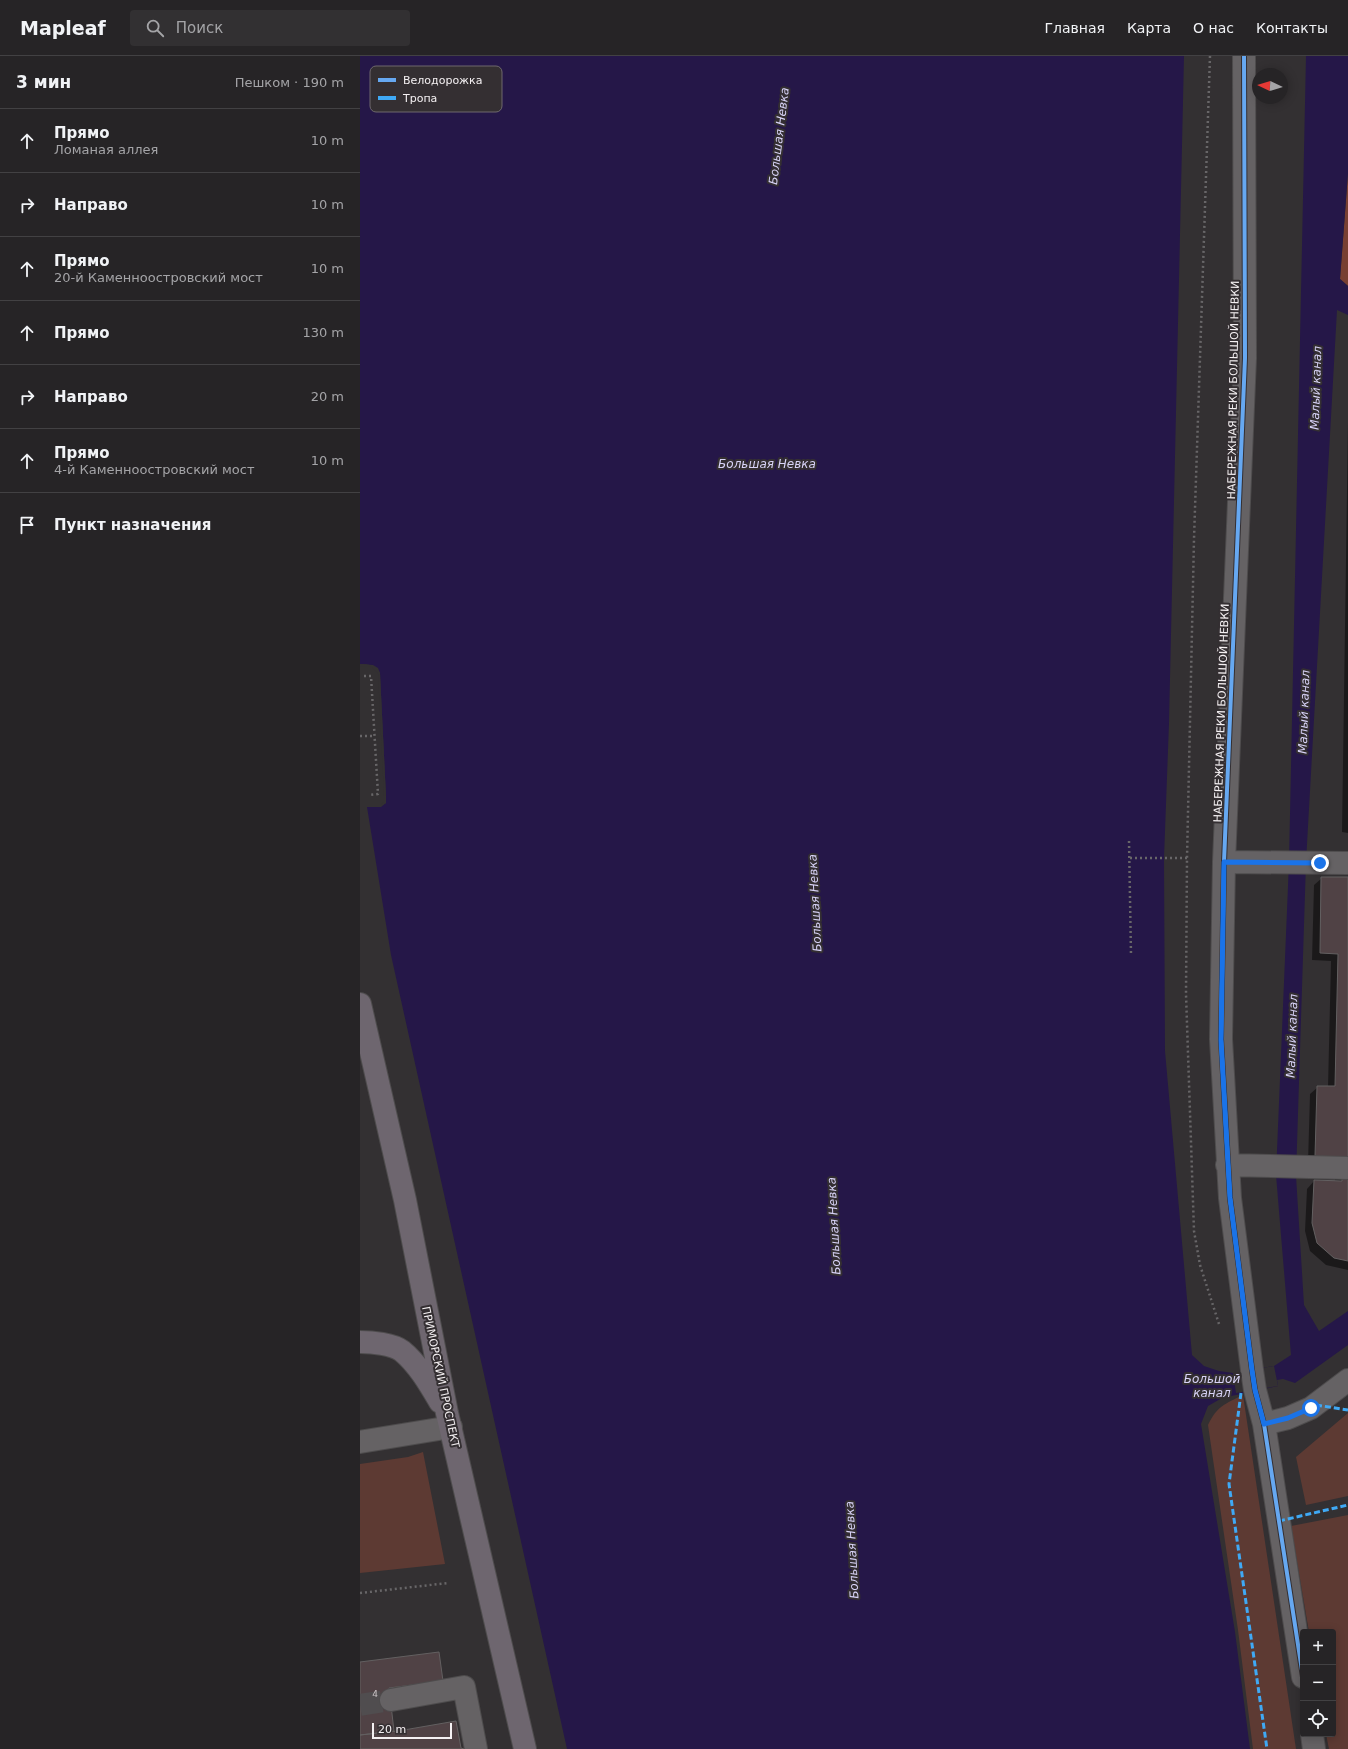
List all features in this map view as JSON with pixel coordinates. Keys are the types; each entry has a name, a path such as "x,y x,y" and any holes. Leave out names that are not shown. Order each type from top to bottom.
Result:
{"main road":[{"name":"ПРИМОРСКИЙ ПРОСПЕКТ","path":"360,1004 405,1200 449,1420 525,1749"},
{"path":"360,1342 376,1342 402,1351 424,1377 449,1420"}],"street":[{"name":"НАБЕРЕЖНАЯ РЕКИ БОЛЬШОЙ НЕВКИ","path":"1244,56 1245,358 1224,862 1221,1040 1230,1198 1253,1380 1264,1424 1301,1665"},
{"path":"1224,862 1348,863"},
{"path":"1228,1165 1348,1168"},
{"path":"1264,1424 1288,1418 1311,1408 1348,1380"},
{"path":"360,1442 449,1420"},
{"path":"391,1700 464,1687 476,1749"},
{"path":"1312,1737 1314,1749"}],"path":[{"path":"1210,56 1194,531 1187,858 1186,994 1194,1231 1200,1265 1221,1328"},
{"path":"364,676 371,676 378,794 370,795"},
{"path":"360,736 374,736"},
{"path":"1129,841 1131,955"},
{"path":"1130,858 1187,858"},
{"path":"360,1593 448,1583"}],"shaded area":[{"path":"1348,173 1348,286 1340,279"},
{"path":"1243,1395 1296,1749 1253,1749 1238,1630 1208,1425 1222,1406"},
{"path":"1348,1413 1348,1496 1306,1505 1296,1457"},
{"path":"423,1452 445,1564 360,1573 360,1464 408,1457"},
{"path":"1348,1515 1348,1749 1329,1749 1327,1737 1336,1737 1336,1629 1308,1629 1291,1526"}],"water":[{"name":"Большая Невка","path":"360,56 1184,56 1169,723 1164,858 1165,1051 1192,1355 1204,1366 1219,1371 1233,1373 1274,1366 1291,1355 1276,1175 1289,862 1306,56 1348,56 1348,173 1340,279 1348,286 1348,315 1337,310 1306,862 1296,1176 1304,1305 1319,1331 1348,1311 1348,1345 1295,1383 1283,1379 1277,1380 1278,1386 1222,1398 1208,1406 1201,1424 1235,1632 1250,1749 567,1749 391,955 367,807 381,806 386,803 380,673 372,666 360,664"}],"pier":[{"path":"360,664 373,665 378,668 380,673 386,796 386,803 381,807 367,807 367,805 380,805 384,802 378,674 372,667 360,666"},
{"path":"1274,1366 1278,1386 1236,1393 1233,1373"}],"building":[{"path":"1321,877 1348,877 1348,1261 1334,1258 1317,1243 1312,1223 1314,1180 1342,1181 1342,1157 1315,1156 1317,1086 1335,1086 1338,954 1320,953"},
{"path":"439,1652 443,1681 389,1688 394,1731 360,1735 360,1662"},
{"path":"456,1721 461,1748 464,1749 360,1749 360,1735 398,1731"}],"tunnel":[{"path":"360,1705 391,1700"}],"marked path":[{"path":"1241,1393 1229,1484 1267,1749"},
{"path":"1316,1405 1348,1410"},
{"path":"1279,1521 1348,1505"}],"cycle path":[{"path":"1244,56 1245,358 1224,862 1221,1039 1230,1198 1252,1370 1255,1390 1264,1424 1301,1665"}],"route":[{"path":"1311,1408 1288,1418 1264,1424 1255,1390 1230,1198 1221,1040 1223,896 1224,862 1320,863"}],"water label":[{"name":"Малый канал","path":"1316,388"},
{"name":"Малый канал","path":"1304,712"},
{"name":"Малый канал","path":"1292,1036"},
{"name":"Большой канал","path":"1212,1386"}]}
